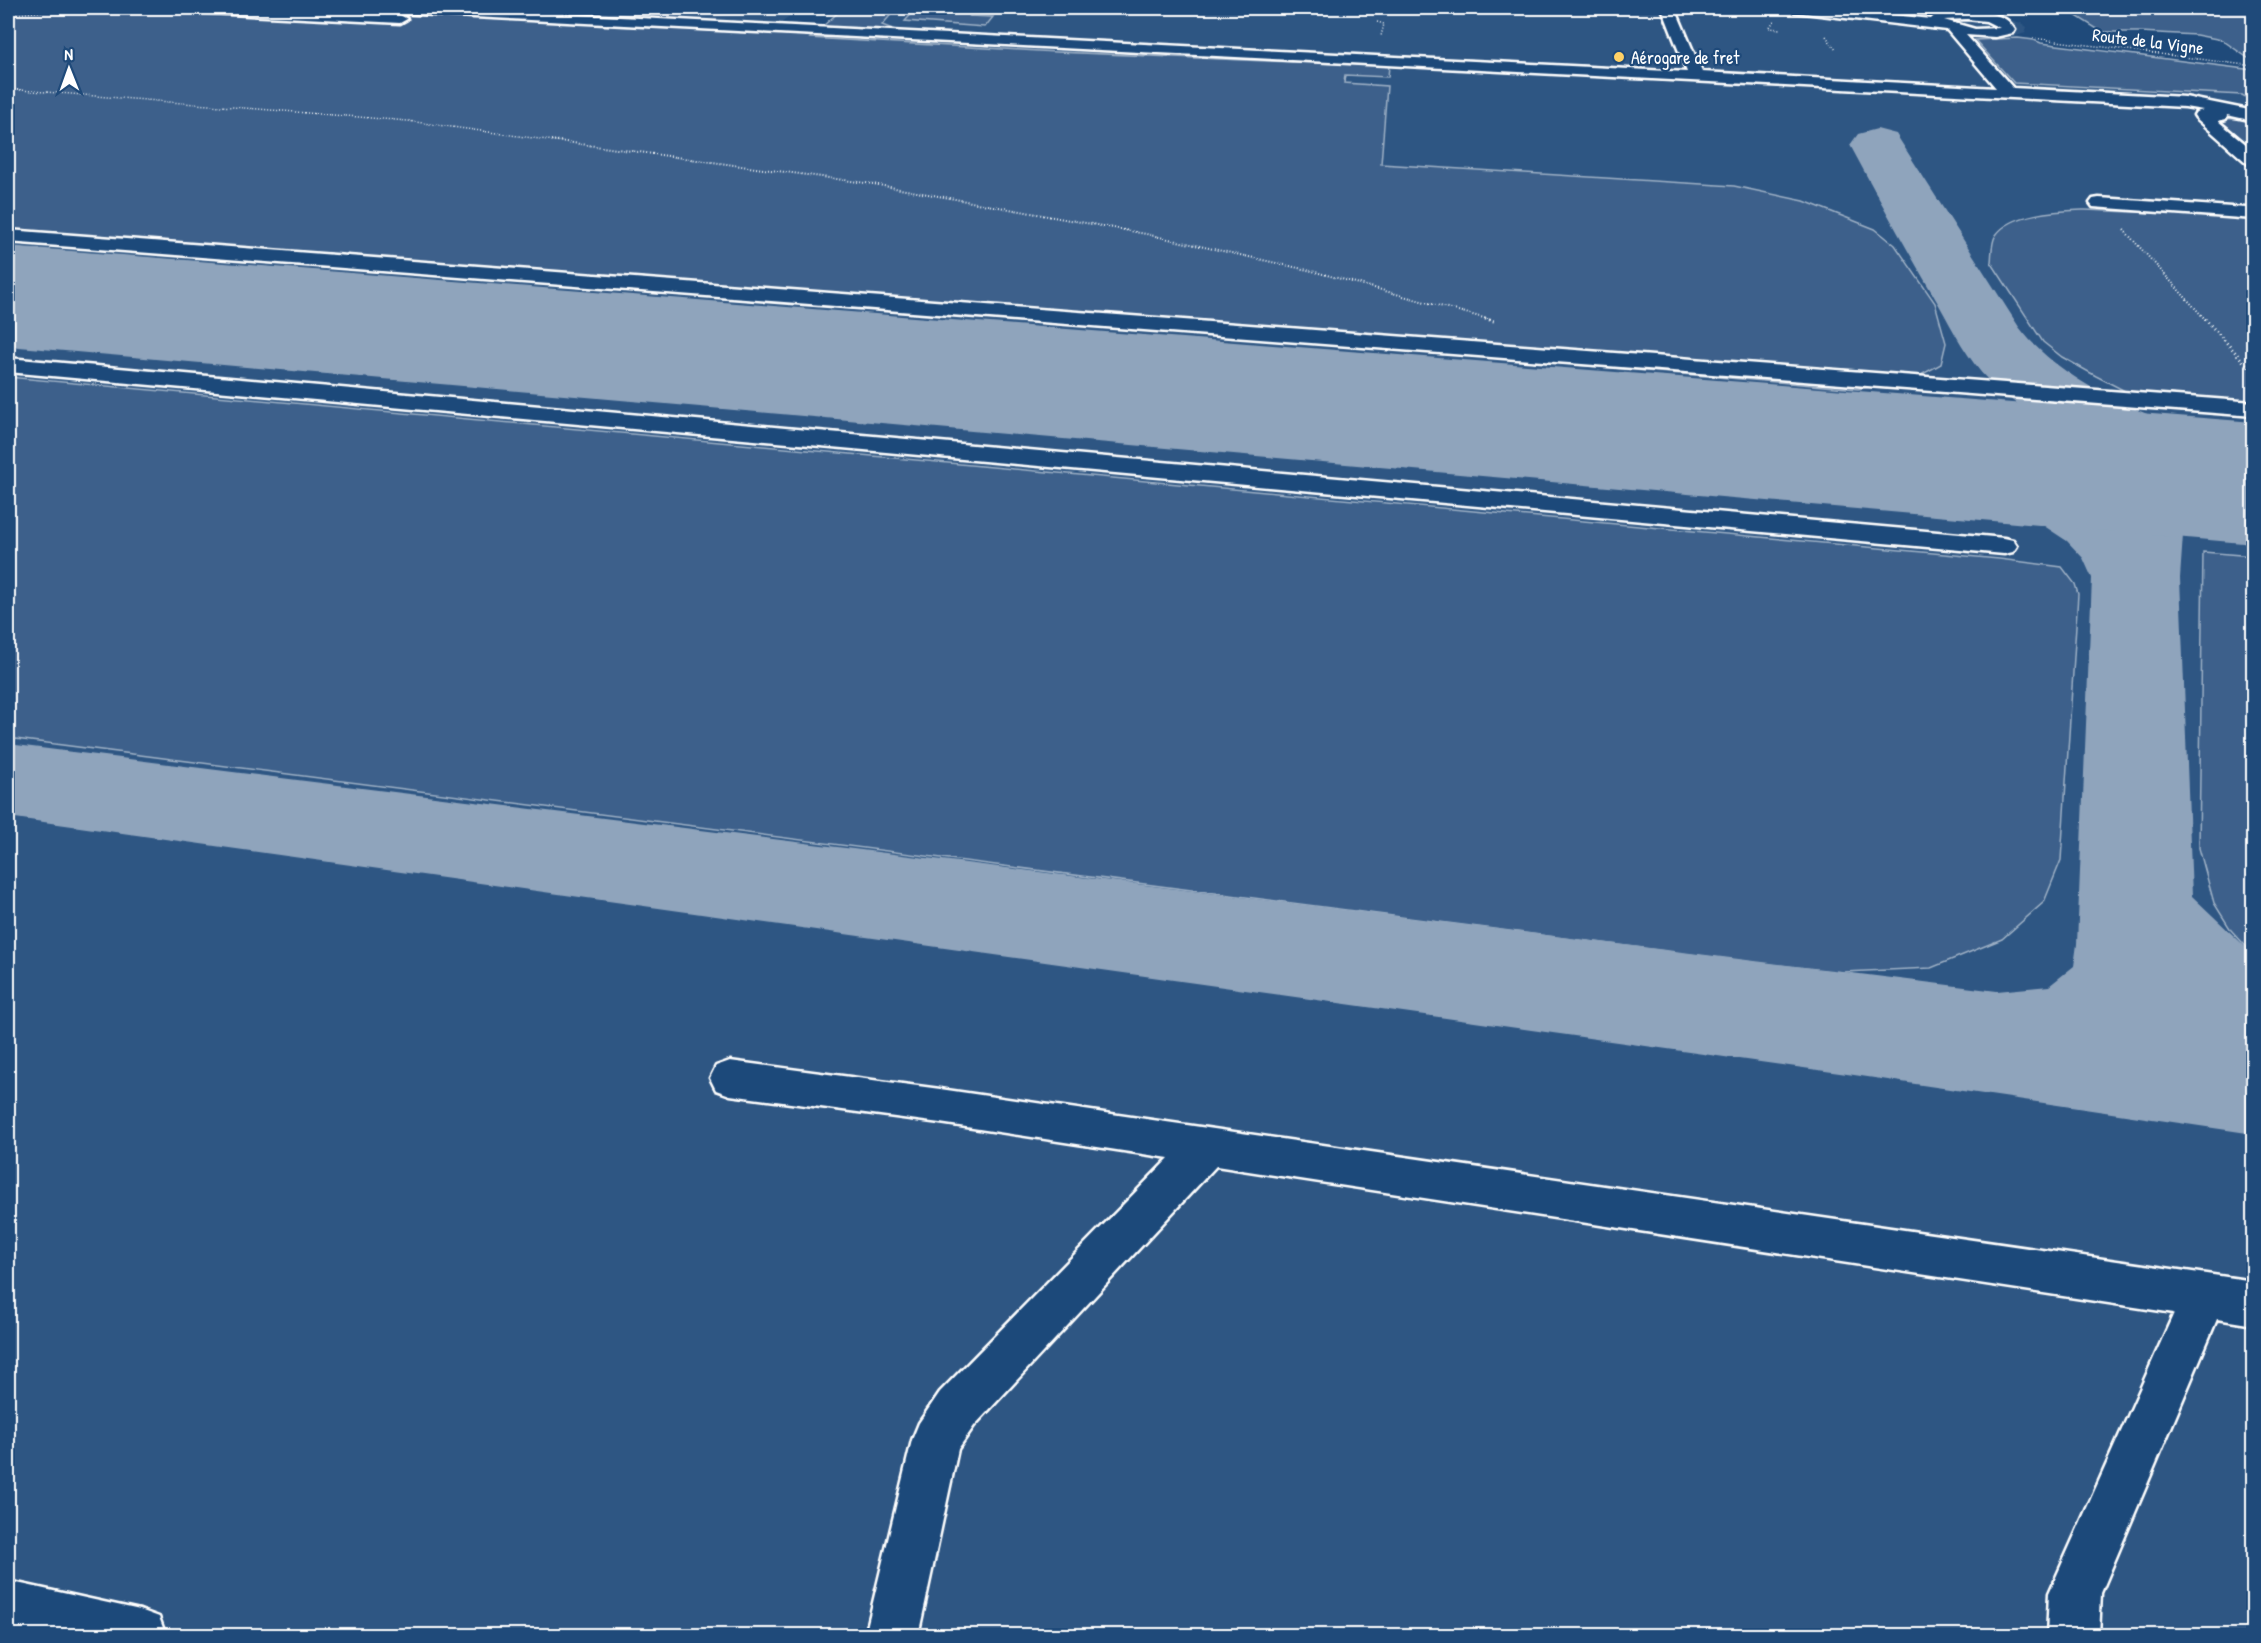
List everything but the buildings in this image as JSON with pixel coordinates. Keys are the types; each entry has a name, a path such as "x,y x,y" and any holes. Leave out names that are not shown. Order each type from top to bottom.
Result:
{"street":[{"path":"191,8 1236,64 1303,71"},
{"path":"378,8 788,29 1414,69 1694,71 2009,93 2253,106"},
{"path":"1669,8 1694,71"},
{"path":"1795,8 1848,10 1948,23 1975,33 2003,32"},
{"path":"1937,8 2009,93"},
{"path":"776,40 788,29"},
{"path":"2185,102 2253,117"},
{"path":"2253,117 2202,116 2253,160"},
{"path":"2099,203 2252,214 2253,210"},
{"path":"8,236 2253,409"},
{"path":"8,365 2004,546"},
{"path":"730,1078 940,1106 2253,1303"},
{"path":"891,1635 936,1440 957,1409 1208,1146"},
{"path":"2073,1635 2075,1593 2204,1296"},
{"path":"8,1607 140,1635"}],"path":[{"path":"8,15 73,8"},
{"path":"1377,22 1384,24 1379,39"},
{"name":"Route de la Vigne","path":"2003,32 2022,37 2253,66"},
{"path":"8,89 408,121 873,184 1168,239 1312,271 1502,323"},
{"path":"2099,203 2253,373"}],"shaded area":[{"path":"8,8 801,8 780,24 821,27 843,8 2048,8 1976,9 2027,27 2025,33 2014,37 1973,38 2014,83 2242,95 2253,103 2253,1635 8,1636"},
{"path":"8,8 299,8 813,35 810,38 1056,52 1389,66 1388,77 1345,75 1344,83 1387,86 1381,164 1734,186 1804,201 1875,229 1895,245 1935,303 1946,343 1941,364 1912,380 1858,389 8,232"},
{"path":"843,8 892,8 895,10 882,25 898,31 822,27"},
{"path":"917,8 967,8 964,12 973,13 970,16 993,17 985,27 905,21"},
{"path":"2253,8 2253,58 2248,58 2222,40 2196,35 2102,32 2070,12"},
{"path":"2018,38 2041,43 2253,70 2253,101 2242,95 2014,83 1975,40"},
{"path":"2218,118 2253,120 2253,149"},
{"path":"2085,210 2253,217 2253,403 2167,397 2125,391 2062,357 2043,342 1991,262 1993,241 2003,227 2025,217 2050,212"},
{"path":"8,377 1999,559 2062,567 2075,584 2078,594 2061,860 2044,902 2002,939 1931,968 1844,972 1759,963 8,738"},
{"path":"2203,552 2253,556 2253,954 2231,930 2214,903 2199,848"}],"taxiway":[{"path":"1877,145 1987,329 2014,365 2066,403 2127,432 2191,455 2254,471"},
{"path":"8,310 42,304 86,303"},
{"path":"1625,431 1901,456 1976,467 2055,497 2097,523 2123,549 2136,578"},
{"path":"2136,578 2140,527 2145,514 2154,504 2179,491 2210,486 2254,485"},
{"path":"2135,909 2136,578"},
{"path":"8,781 1854,1024 2254,1079"},
{"path":"1999,1043 2038,1041 2057,1037 2093,1023 2108,1011 2120,997 2133,970 2136,944 2135,909"},
{"path":"2135,909 2190,971 2254,1024"}],"runway":[{"path":"8,296 2254,483"}],"place":[{"name":"Aérogare de fret","path":"1619,57"}]}
